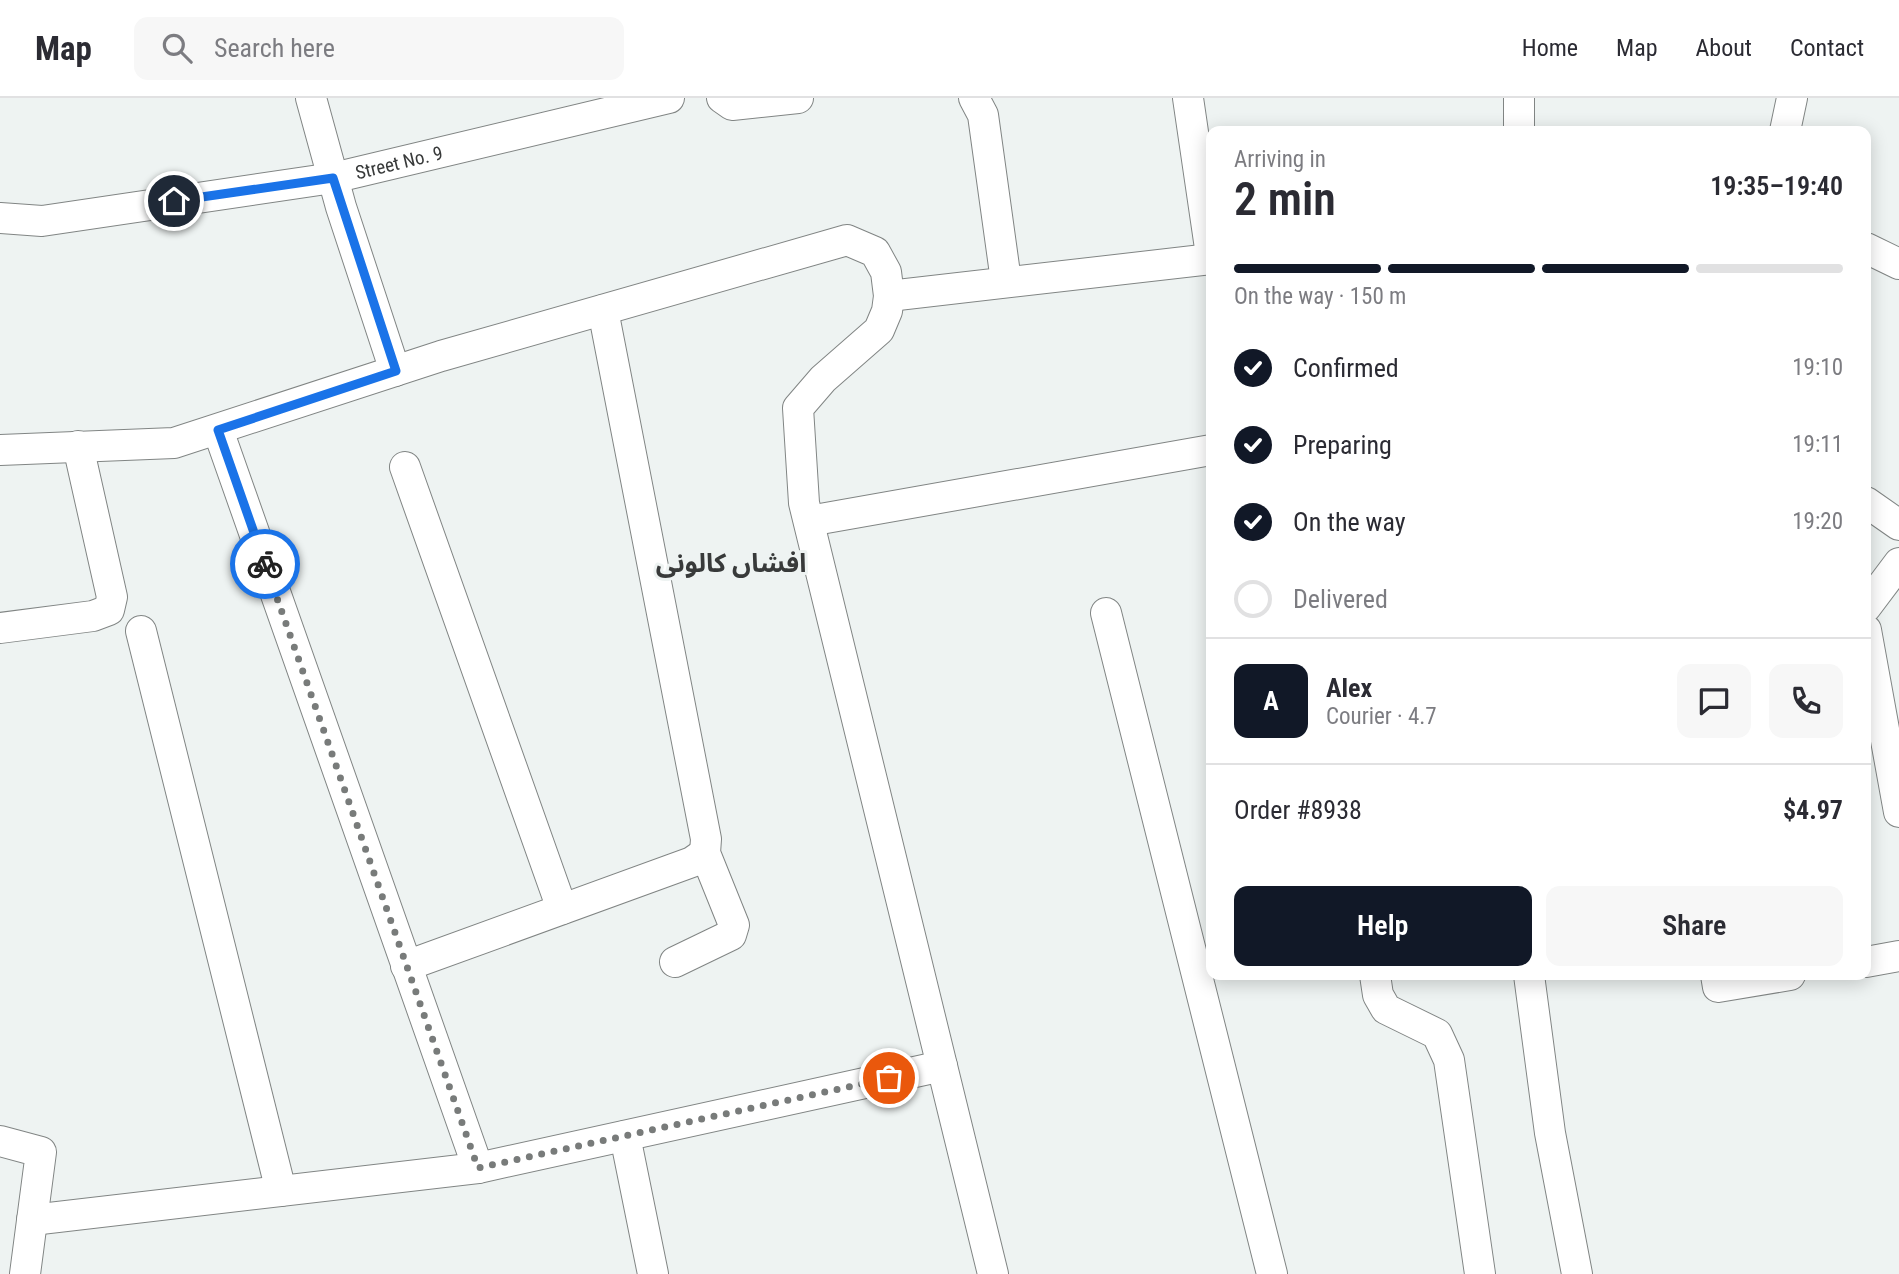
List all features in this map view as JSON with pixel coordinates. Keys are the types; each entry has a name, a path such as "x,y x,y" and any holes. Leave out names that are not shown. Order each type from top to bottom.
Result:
{"street":[{"path":"311,98 333,178 396,371"},
{"name":"Street No. 9","path":"0,218 42,221 333,178 669,98"},
{"path":"722,98 732,105 798,98"},
{"path":"974,98 983,115 1006,281"},
{"path":"1188,98 1206,222"},
{"path":"1519,98 1519,126"},
{"path":"1786,126 1793,98"},
{"path":"0,450 174,443 396,371 847,240 874,252 886,272 889,296 879,330 823,379 798,408 804,503 993,1274"},
{"path":"1871,250 1899,264"},
{"path":"889,296 1206,258"},
{"path":"603,310 706,839 705,853 734,925 731,935 675,962"},
{"path":"218,430 478,1168"},
{"path":"0,628 93,615 109,610 112,597 78,446"},
{"path":"809,522 1206,451"},
{"path":"405,467 562,909"},
{"path":"1871,505 1899,525"},
{"path":"1871,600 1899,563"},
{"path":"1106,613 1272,1274"},
{"path":"141,631 281,1191"},
{"path":"1871,658 1899,812"},
{"path":"406,966 692,862 705,853"},
{"path":"1871,961 1899,956"},
{"path":"1376,980 1378,995 1386,1009 1437,1034 1449,1060 1480,1274"},
{"path":"1530,980 1549,1133 1577,1274"},
{"path":"1717,980 1718,987 1760,980"},
{"path":"33,1220 478,1168 942,1066"},
{"path":"625,1136 653,1274"},
{"path":"0,1141 41,1153 25,1274"}],"way so far":[{"path":"265,564 478,1168 889,1078"}],"district":[{"name":"افشاں کالونی","path":"731,563"}],"route":[{"path":"174,201 333,178 396,371 218,430 265,564"}]}
